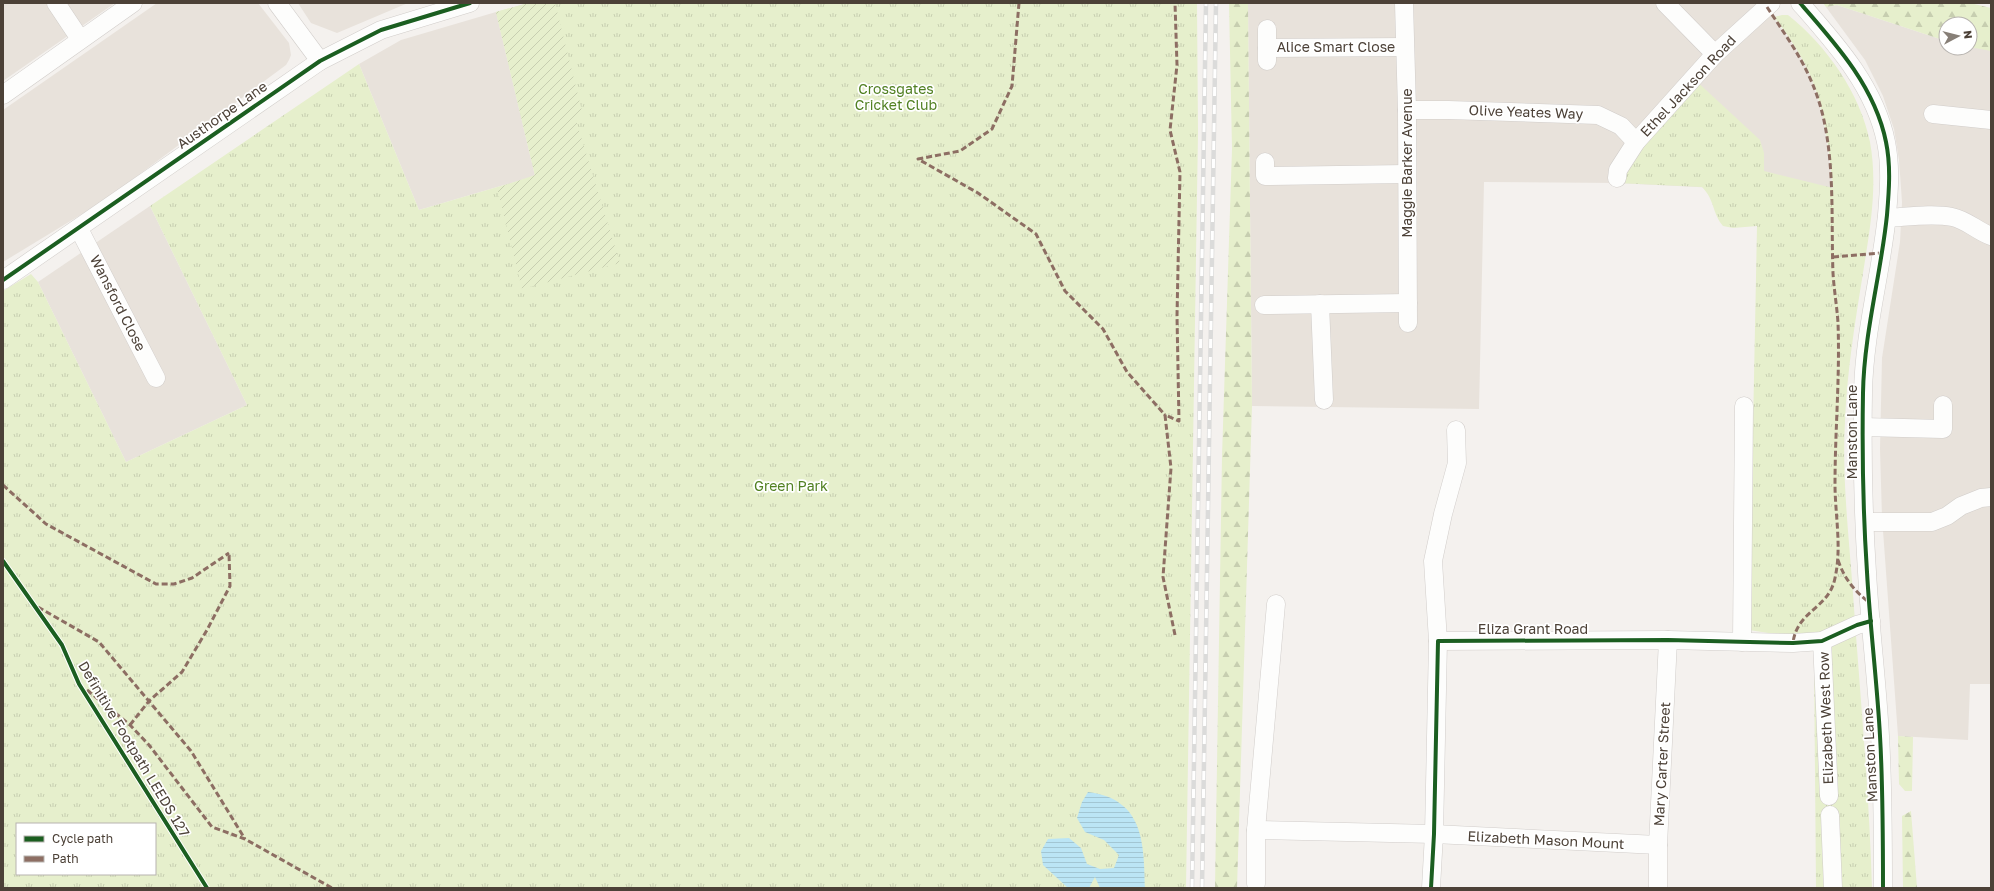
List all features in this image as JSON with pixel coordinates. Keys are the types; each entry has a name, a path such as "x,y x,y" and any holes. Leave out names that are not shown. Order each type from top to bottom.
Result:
{"street":[{"path":"56,3 80,39"},
{"path":"3,95 80,39 133,3"},
{"path":"277,3 320,61"},
{"name":"Austhorpe Lane","path":"3,280 79,229 320,61 381,30 470,3"},
{"name":"Maggie Barker Avenue","path":"1404,3 1407,110 1406,174 1408,324"},
{"path":"1665,3 1714,54"},
{"name":"Ethel Jackson Road","path":"1617,178 1618,170 1636,142 1714,54 1772,3"},
{"name":"Manston Lane","path":"1800,3 1838,46 1862,83 1874,106 1886,142 1890,183 1887,218 1864,368 1862,427 1865,522 1884,802 1883,888"},
{"name":"Alice Smart Close","path":"1267,29 1267,55 1405,47"},
{"name":"Olive Yeates Way","path":"1407,110 1598,115 1621,126 1636,142"},
{"path":"1934,114 1991,120"},
{"path":"1265,176 1406,174"},
{"path":"1887,218 1952,217 1967,222 1983,233 1991,236"},
{"name":"Wansford Close","path":"79,229 156,378"},
{"path":"1264,305 1408,303"},
{"path":"1320,304 1324,400"},
{"path":"1862,427 1943,429 1944,405"},
{"path":"1742,642 1744,406"},
{"path":"1431,888 1434,834 1438,641 1433,561 1443,514 1457,463 1456,430"},
{"path":"1865,522 1932,522 1947,516 1961,506 1981,498 1991,497"},
{"path":"1256,884 1256,830 1276,604"},
{"name":"Eliza Grant Road","path":"1438,641 1668,640 1793,643 1822,641 1871,621"},
{"name":"Mary Carter Street","path":"1658,888 1658,845 1668,640"},
{"name":"Elizabeth West Row","path":"1822,641 1829,796"},
{"path":"1830,815 1833,888"},
{"name":"Elizabeth Mason Mount","path":"1256,830 1434,834 1658,845"}],"shaded area":[{"path":"3,3 115,3 3,81"},
{"path":"157,3 258,3 289,43 291,55 289,60 286,65 105,200 3,262 3,110"},
{"path":"298,3 408,3 337,33 311,23"},
{"path":"1248,3 1764,3 1799,54 1811,77 1823,117 1833,188 1757,190 1618,183 1484,182 1479,409 1252,406"},
{"path":"1837,5 1938,38 1938,56 1978,56 1978,48 1991,50 1991,684 1970,684 1968,740 1898,736 1882,517 1880,449 1882,358 1900,242 1902,202 1899,160 1894,129 1883,96 1865,60 1826,7"},
{"path":"496,12 535,176 419,210 359,64 401,40"},
{"path":"150,206 247,405 126,462 38,282"}],"green space":[{"name":"Green Park","path":"528,3 1197,3 1198,133 1186,888 3,888 3,291 31,274 38,282 126,462 247,405 150,206 359,64 419,210 535,176 496,12"},
{"path":"528,3 555,3 583,115 575,117 620,263 522,289 497,188 535,175 496,12"},
{"path":"1229,3 1248,3 1252,406 1237,888 1215,888 1222,456 1232,149"},
{"path":"1823,3 1970,3 1991,8 1991,51 1978,49 1978,16 1938,16 1938,38 1837,5 1826,7"},
{"path":"1788,15 1802,27 1816,41 1840,72 1850,88 1865,124 1870,142 1872,158 1872,208 1849,366 1844,461 1847,521 1866,772 1872,888 1816,888 1814,659 1822,648 1822,641 1749,630 1757,226 1733,228 1723,226 1719,221 1709,197 1702,187 1618,183 1617,178 1693,78 1760,140 1764,153 1764,171 1833,188 1826,132 1816,90 1799,54 1774,17"},
{"path":"1898,736 1913,737 1912,791 1905,791 1899,784"},
{"path":"1911,811 1917,888 1903,888 1902,816"}],"water":[{"path":"1088,792 1106,796 1120,804 1130,814 1137,826 1141,840 1144,855 1145,888 1100,888 1095,877 1089,888 1068,888 1043,865 1041,851 1048,839 1069,838 1081,848 1087,864 1100,869 1114,868 1119,855 1104,840 1085,832 1077,818 1082,802"}],"railway":[{"path":"1192,888 1206,3"},
{"path":"1202,888 1216,3"}],"marked path":[{"path":"1019,3 1012,86 992,129 960,151 918,159 978,193 1036,234 1065,291 1103,329 1127,372 1165,415"},
{"path":"1175,3 1177,65 1170,130 1180,172 1177,316 1179,421 1165,415 1171,468 1163,577 1175,635"},
{"path":"1767,7 1793,46 1807,72 1823,116 1827,136 1831,175 1833,273 1838,323 1835,484 1838,543 1837,566 1832,588 1826,597 1800,623 1793,643"},
{"path":"1833,257 1882,253"},
{"path":"3,485 46,524 156,584 174,584 192,578 229,553"},
{"path":"130,725 149,701 182,672 207,630 230,586 229,553"},
{"path":"1838,560 1843,573 1850,584 1870,603"},
{"path":"38,607 99,642 191,751 245,839"},
{"path":"87,690 130,725 149,745 212,827 245,839 332,888"}],"cycle path":[{"path":"3,280 320,61 381,30 470,3"},
{"path":"1800,3 1840,50 1863,85 1881,122 1889,160 1887,215 1866,348 1863,393 1863,482 1870,613 1881,755 1883,888"},
{"name":"Definitive Footpath LEEDS 127","path":"3,561 62,645 79,684 207,888"},
{"path":"1431,888 1434,834 1438,641 1668,640 1793,643 1822,641 1857,625 1871,621"}],"park label":[{"name":"Crossgates Cricket Club","path":"896,98"}]}
